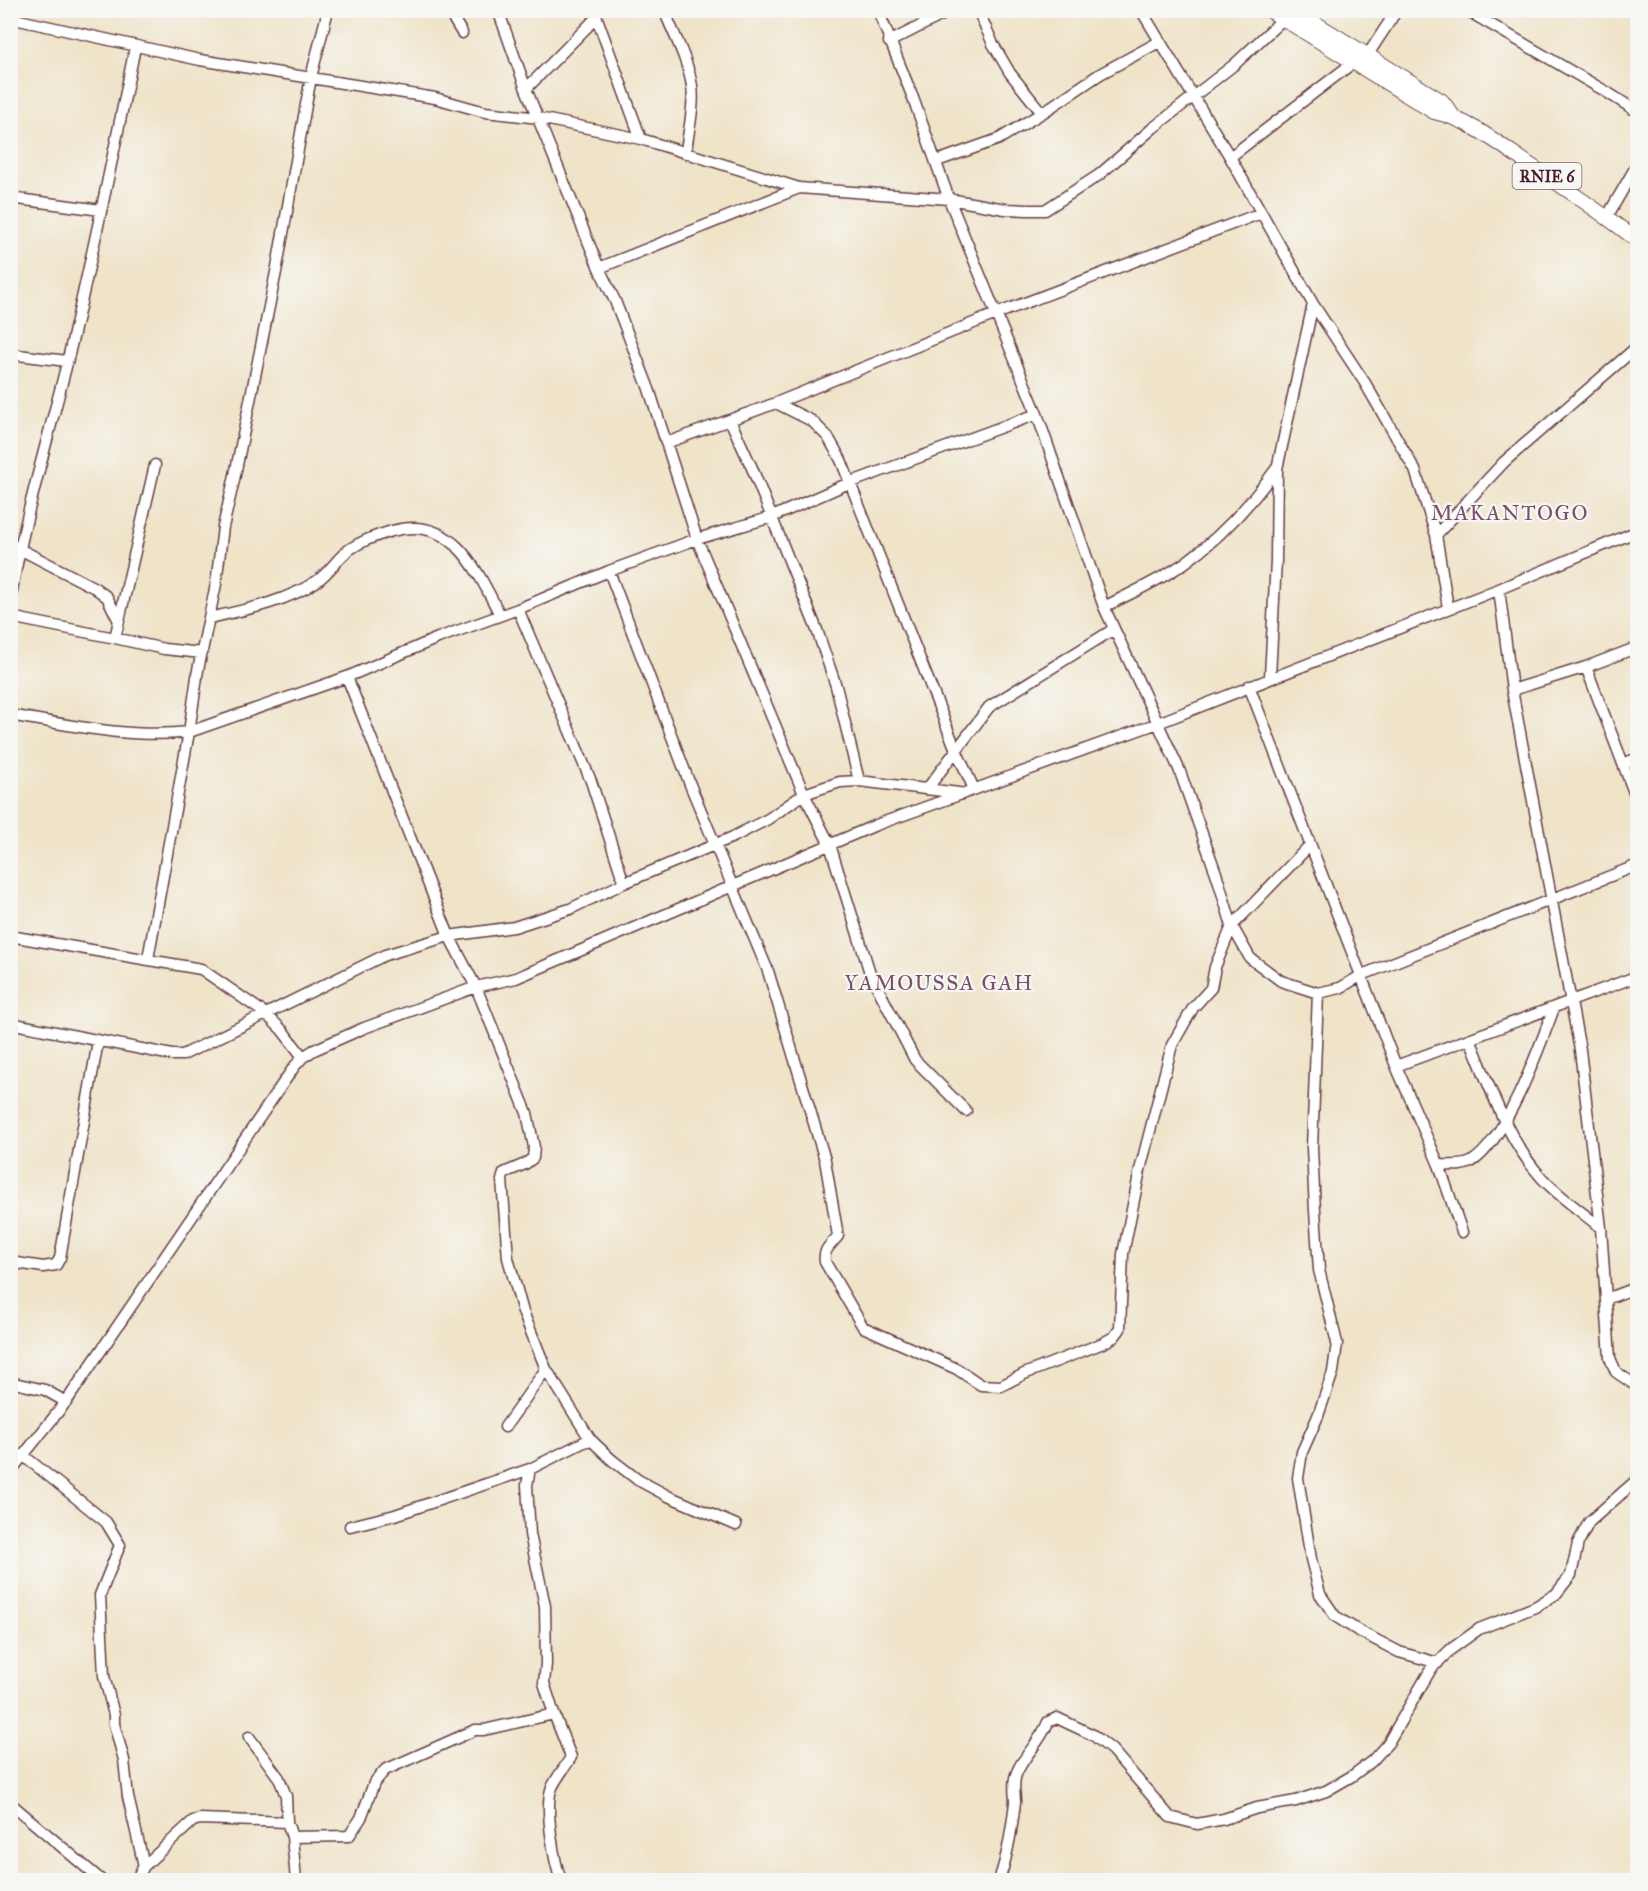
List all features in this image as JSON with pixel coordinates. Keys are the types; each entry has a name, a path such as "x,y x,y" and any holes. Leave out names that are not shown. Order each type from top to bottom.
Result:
{"main road":[{"name":"RNIE 6","path":"1269,10 1289,15 1367,56 1442,101 1453,116"},
{"name":"RNIE 6","path":"1289,15 1354,62 1434,112 1453,116 1502,146 1607,217 1638,241"}],"street":[{"path":"148,960 223,527 277,267 311,77 328,10"},
{"path":"448,10 462,33"},
{"path":"498,10 526,89 599,268 615,301 649,389 697,539 804,794 830,845 870,973 915,1060 966,1111"},
{"path":"664,10 684,58 692,86 686,152"},
{"path":"878,10 937,161 949,199 1036,414 1104,607 1179,769 1232,926 1250,958 1281,981 1318,993 1340,988 1362,975 1638,865"},
{"path":"889,42 952,10"},
{"path":"978,10 993,44 1010,73 1042,113"},
{"path":"1140,10 1230,157 1313,304 1365,383 1415,470 1436,535 1448,608"},
{"path":"1367,56 1397,10"},
{"path":"1466,10 1638,112"},
{"path":"526,89 595,14 641,139"},
{"path":"10,18 200,60 435,98 485,112 538,118 641,139 799,188 949,199 1005,209 1045,210 1099,175 1235,64 1289,15"},
{"path":"937,161 999,139 1100,74 1159,42"},
{"path":"10,602 15,546 67,361 135,47"},
{"path":"1230,157 1354,62"},
{"path":"1607,217 1638,163"},
{"path":"599,268 799,188"},
{"path":"10,198 101,210"},
{"path":"666,443 776,403 996,314 1261,213"},
{"path":"1270,677 1276,561 1276,469 1313,304"},
{"path":"1436,535 1504,462 1638,346"},
{"path":"10,354 67,361"},
{"path":"776,403 812,421 828,437 841,460 956,750 975,789"},
{"path":"10,715 112,731 175,734 189,732 347,677 438,638 518,609 609,571 697,539 772,517 849,483 1036,414"},
{"path":"730,420 801,585 836,686 859,781"},
{"path":"115,638 155,465"},
{"path":"1104,607 1185,563 1251,504 1276,469"},
{"path":"209,618 258,607 288,595 317,581 349,549 376,535 406,527 430,529 446,537 460,548 476,571 500,615"},
{"path":"10,1472 66,1402 294,1067 314,1050 364,1028 476,987 516,978 876,825 1158,723 1270,677 1499,589 1638,531"},
{"path":"15,546 95,588 107,597 118,619"},
{"path":"609,571 691,787 768,971 825,1160 838,1236 826,1248 825,1262 863,1327 957,1369 981,1385 1001,1386 1024,1374 1103,1343 1114,1337 1120,1329 1123,1254 1140,1170 1172,1046 1193,1008 1211,988 1215,967 1232,926 1310,845"},
{"path":"1499,589 1512,690 1580,1050 1601,1228 1610,1358 1616,1372 1638,1387"},
{"path":"518,609 591,781 624,883"},
{"path":"10,617 164,649 202,653"},
{"path":"927,789 989,707 1114,629"},
{"path":"1512,690 1586,667 1638,647"},
{"path":"1586,667 1638,803"},
{"path":"347,677 449,936 476,987 527,1113 534,1147 533,1158 504,1173 502,1180 508,1258 523,1312 546,1369 590,1439 612,1460 638,1480 668,1496 736,1525"},
{"path":"1249,686 1396,1066 1438,1165 1462,1232"},
{"path":"1623,764 1638,758"},
{"path":"10,1023 172,1055 183,1055 385,956 449,936 514,927 555,915 768,819 804,794 840,782 859,781 962,793"},
{"path":"10,936 201,969 266,1014 303,1057"},
{"path":"1396,1066 1638,976"},
{"path":"1318,993 1312,1148 1319,1270 1337,1343 1333,1372 1318,1416 1302,1452 1298,1478 1311,1559 1320,1594 1335,1616 1399,1652 1438,1663"},
{"path":"1438,1165 1463,1165 1484,1151 1504,1121 1532,1067 1554,1008"},
{"path":"1470,1039 1504,1121 1518,1146 1542,1178 1601,1228"},
{"path":"10,1262 43,1267 56,1265 60,1258 98,1041"},
{"path":"1606,1299 1638,1287"},
{"path":"505,1427 546,1369"},
{"path":"10,1382 45,1390 66,1402"},
{"path":"350,1526 395,1515 530,1469 590,1439"},
{"path":"24,1456 106,1522 120,1545 100,1595 104,1676 124,1760 128,1797 144,1866"},
{"path":"530,1469 526,1485 530,1534 544,1606 546,1664 544,1683 571,1757 551,1790 550,1802 549,1815 561,1881"},
{"path":"999,1881 1015,1800 1015,1777 1022,1762 1044,1735 1048,1722 1057,1718 1093,1735 1112,1750 1170,1817 1197,1824 1224,1820 1257,1808 1296,1801 1326,1791 1353,1776 1372,1761 1388,1743 1431,1669 1450,1650 1479,1629 1535,1607 1556,1594 1571,1575 1578,1543 1589,1522 1638,1479"},
{"path":"292,1837 349,1836 362,1818 374,1783 385,1770 475,1730 554,1714"},
{"path":"249,1737 279,1778 286,1796 287,1822 292,1837 296,1881"},
{"path":"10,1803 101,1881"},
{"path":"136,1881 144,1866 193,1821 200,1819 287,1822"}],"district":[{"name":"MAKANTOGO","path":"1510,513"},
{"name":"YAMOUSSA GAH","path":"939,983"}]}
